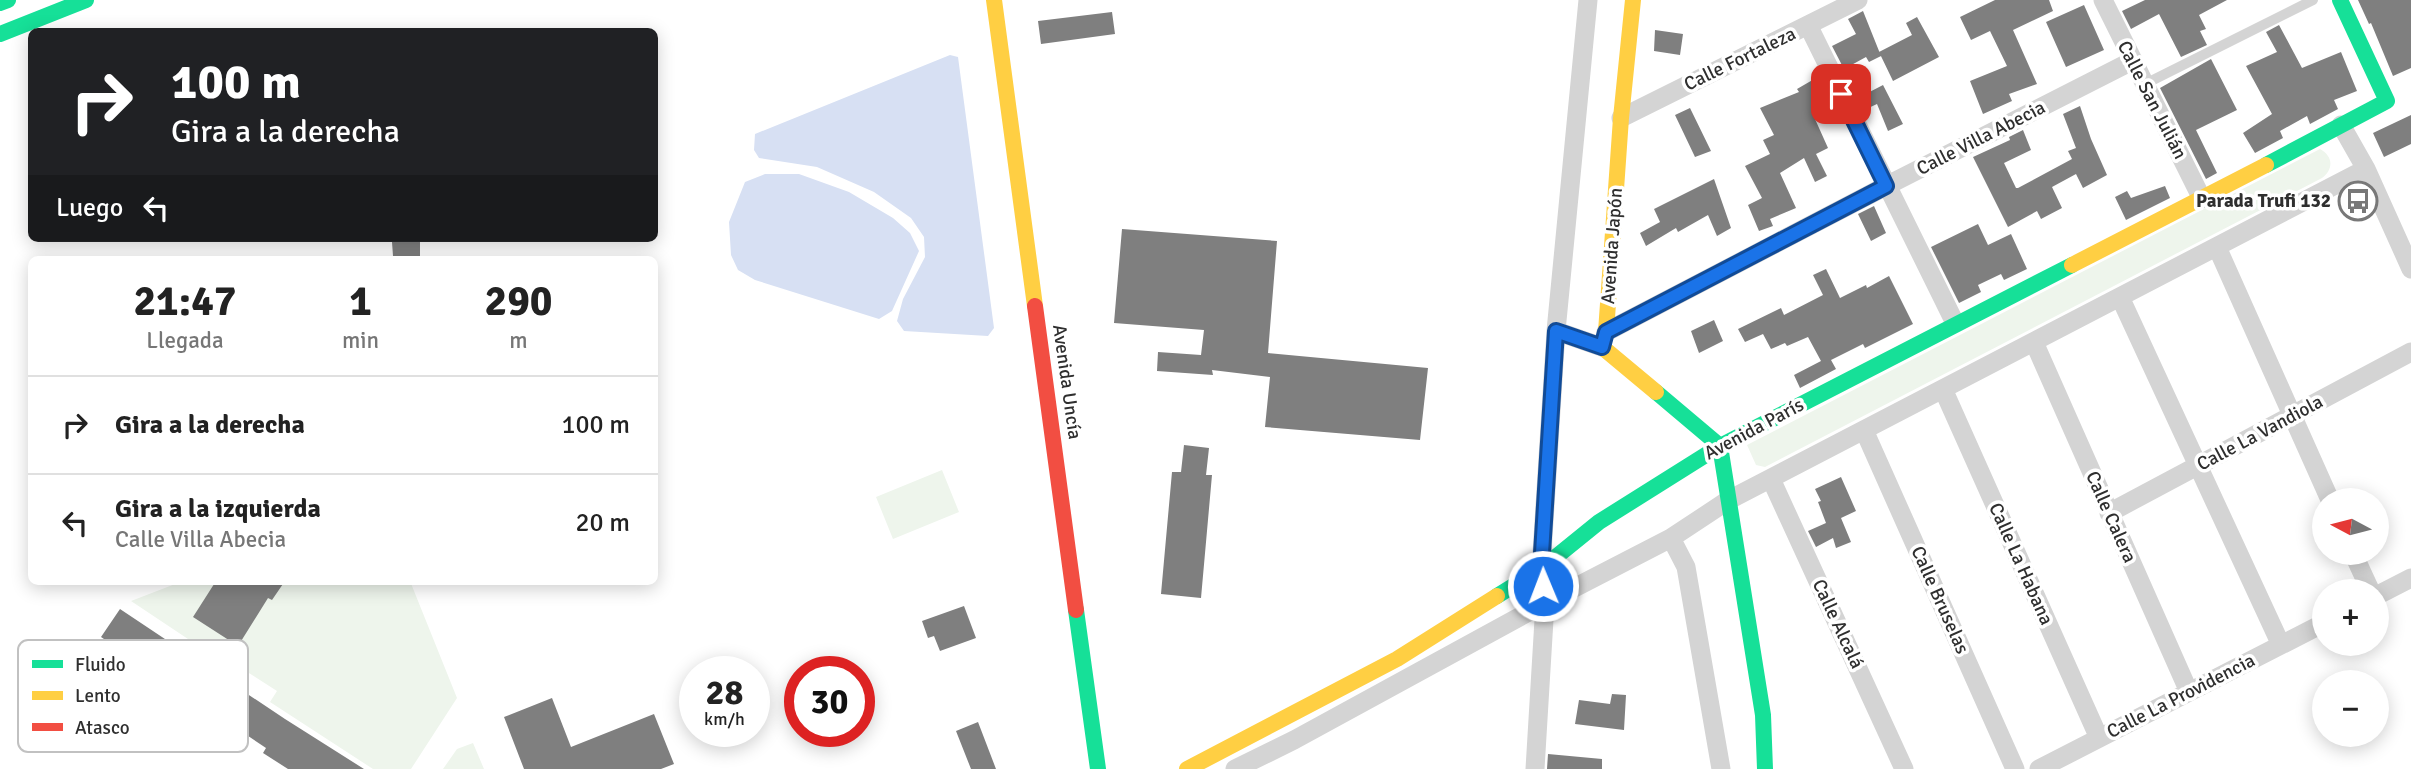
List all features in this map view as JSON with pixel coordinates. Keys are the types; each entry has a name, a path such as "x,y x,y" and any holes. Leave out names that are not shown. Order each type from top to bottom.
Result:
{"street":[{"path":"0,3 8,0"},
{"path":"0,34 86,0"},
{"name":"Avenida Uncía","path":"994,0 1098,769"},
{"path":"1535,769 1545,603 1541,569 1556,331 1588,0"},
{"name":"Avenida Japón","path":"1604,340 1633,0"},
{"name":"Calle Fortaleza","path":"1621,118 1858,0"},
{"name":"Calle San Julián","path":"2103,0 2202,199"},
{"name":"Avenida París","path":"1187,769 1397,659 1541,569 1599,522 1720,446 2387,101 2340,0"},
{"path":"1808,25 1955,323"},
{"name":"Calle Villa Abecia","path":"1604,340 1886,186 2132,61"},
{"path":"2341,125 2366,169 2411,269"},
{"path":"1235,769 1671,538 1727,501 2366,169"},
{"path":"2217,247 2325,488"},
{"path":"2120,297 2281,645"},
{"path":"1556,331 1604,340 1720,446 1763,715 1765,769"},
{"name":"Calle Calera","path":"2034,342 2189,692"},
{"name":"Calle La Vandiola","path":"2109,513 2411,352"},
{"name":"Calle La Habana","path":"1943,389 2099,738"},
{"name":"Calle Bruselas","path":"1864,430 2015,769"},
{"name":"Calle Alcalá","path":"1771,479 1905,769"},
{"path":"1671,538 1686,567 1721,769"},
{"path":"2389,589 2411,578"},
{"name":"Calle La Providencia","path":"2039,769 2312,629"}],"lane":[{"path":"2145,84 2313,0"}],"shaded area":[{"path":"2320,149 2330,159 2329,171 2322,178 1765,467 1756,465 1747,445"},
{"path":"942,470 959,512 893,539 876,497"},
{"path":"173,585 412,585 457,698 411,769 373,769 270,702 277,691 248,672 248,640 190,640 131,601"},
{"path":"473,743 484,769 443,769 457,749"}],"water":[{"path":"950,55 958,57 994,328 988,336 904,331 897,321 903,299 925,257 924,237 911,218 874,192 817,167 759,158 754,150 755,134"},
{"path":"765,174 799,174 849,192 893,218 910,233 919,251 892,311 879,319 755,280 738,270 731,255 729,222 745,182"}],"building":[{"path":"1995,0 2049,0 2053,11 2013,30 2037,84 2009,94 2012,101 1983,114 1970,81 2007,66 1990,31 1971,40 1960,17"},
{"path":"2145,0 2227,0 2199,15 2206,29 2200,31 2207,45 2181,57 2159,14 2131,29 2122,11"},
{"path":"2358,0 2411,0 2411,68 2393,76 2371,23 2369,24"},
{"path":"2084,5 2104,50 2066,67 2046,22"},
{"path":"1863,11 1881,56 1869,62 1866,57 1844,69 1832,46 1856,34 1848,19"},
{"path":"1112,12 1115,34 1041,44 1038,21"},
{"path":"1917,17 1939,57 1893,81 1879,52 1912,35 1906,23"},
{"path":"2279,25 2302,68 2341,52 2357,91 2334,100 2338,109 2310,124 2307,116 2280,131 2283,138 2255,153 2243,133 2272,114 2246,66 2277,52 2266,32"},
{"path":"1655,30 1683,34 1680,55 1654,51"},
{"path":"2211,59 2237,110 2196,130 2217,173 2206,179 2160,88"},
{"path":"1816,78 1831,111 1815,119 1828,148 1816,154 1827,176 1815,182 1804,158 1780,173 1796,208 1770,219 1773,226 1759,231 1748,205 1762,198 1745,166 1770,154 1763,140 1774,135 1760,108 1799,92 1797,89"},
{"path":"1883,85 1903,124 1888,131 1877,104 1864,110 1858,98"},
{"path":"2080,106 2107,175 2083,188 2076,174 2052,187 2062,208 2041,219 2037,211 2008,227 1973,157 2010,140 2009,137 2023,130 2031,150 2004,163 2018,188 2072,159 2068,151 2076,148 2063,114"},
{"path":"1690,108 1711,151 1695,157 1675,115"},
{"path":"2411,115 2411,144 2384,157 2373,133"},
{"path":"1714,179 1731,228 1717,236 1708,215 1678,232 1676,228 1646,246 1640,233 1660,222 1654,209"},
{"path":"2165,186 2170,198 2126,220 2115,197 2127,191 2131,198"},
{"path":"1874,206 1886,233 1871,241 1858,214"},
{"path":"1978,224 1988,245 2011,234 2027,269 2004,280 2001,274 1978,285 1981,292 1959,303 1931,247"},
{"path":"1122,229 1277,241 1268,353 1428,368 1420,440 1265,427 1270,377 1212,370 1213,375 1157,371 1158,352 1201,355 1204,330 1114,323"},
{"path":"392,242 420,242 420,256 393,256"},
{"path":"1826,269 1840,298 1889,276 1913,324 1865,348 1863,344 1831,360 1836,369 1800,388 1794,375 1821,361 1808,337 1771,349 1763,334 1745,342 1738,329 1781,308 1784,315 1823,295 1813,275"},
{"path":"1714,320 1723,341 1699,353 1691,331"},
{"path":"1184,445 1209,448 1206,475 1212,475 1201,598 1161,594 1172,472 1181,472"},
{"path":"1841,477 1856,511 1841,518 1851,542 1836,548 1833,538 1816,547 1808,531 1826,523 1815,489"},
{"path":"213,585 282,585 272,600 268,598 242,640 229,640 193,617"},
{"path":"964,606 976,638 940,651 934,636 928,638 922,621"},
{"path":"120,609 166,640 105,640 101,637"},
{"path":"248,694 364,769 288,769 263,753 266,748 248,736"},
{"path":"1612,694 1626,695 1624,730 1575,724 1579,700 1610,704"},
{"path":"552,698 571,747 654,714 674,764 661,769 524,769 504,717"},
{"path":"978,722 996,769 971,769 956,731"},
{"path":"1548,754 1602,759 1602,769 1547,769"}],"traffic: fast":[{"path":"0,3 8,0"},
{"path":"0,34 86,0"},
{"path":"2266,165 2387,101 2340,0"},
{"path":"1497,596 1541,569 1599,522 1720,446 2072,265"},
{"path":"1656,392 1720,446 1763,715 1765,769"},
{"path":"1076,610 1098,769"}],"traffic: slow":[{"path":"994,0 1035,306"},
{"path":"1633,0 1621,118 1606,332 1602,347 1656,392"},
{"path":"2072,265 2266,165"},
{"path":"1187,769 1397,659 1497,596"}],"traffic: jam":[{"path":"1035,306 1076,610"}],"place":[{"name":"Parada Trufi 132","path":"2358,201"}],"route":[{"path":"1543,586 1541,569 1556,331 1602,347 1606,332 1886,186 1841,94"}]}
